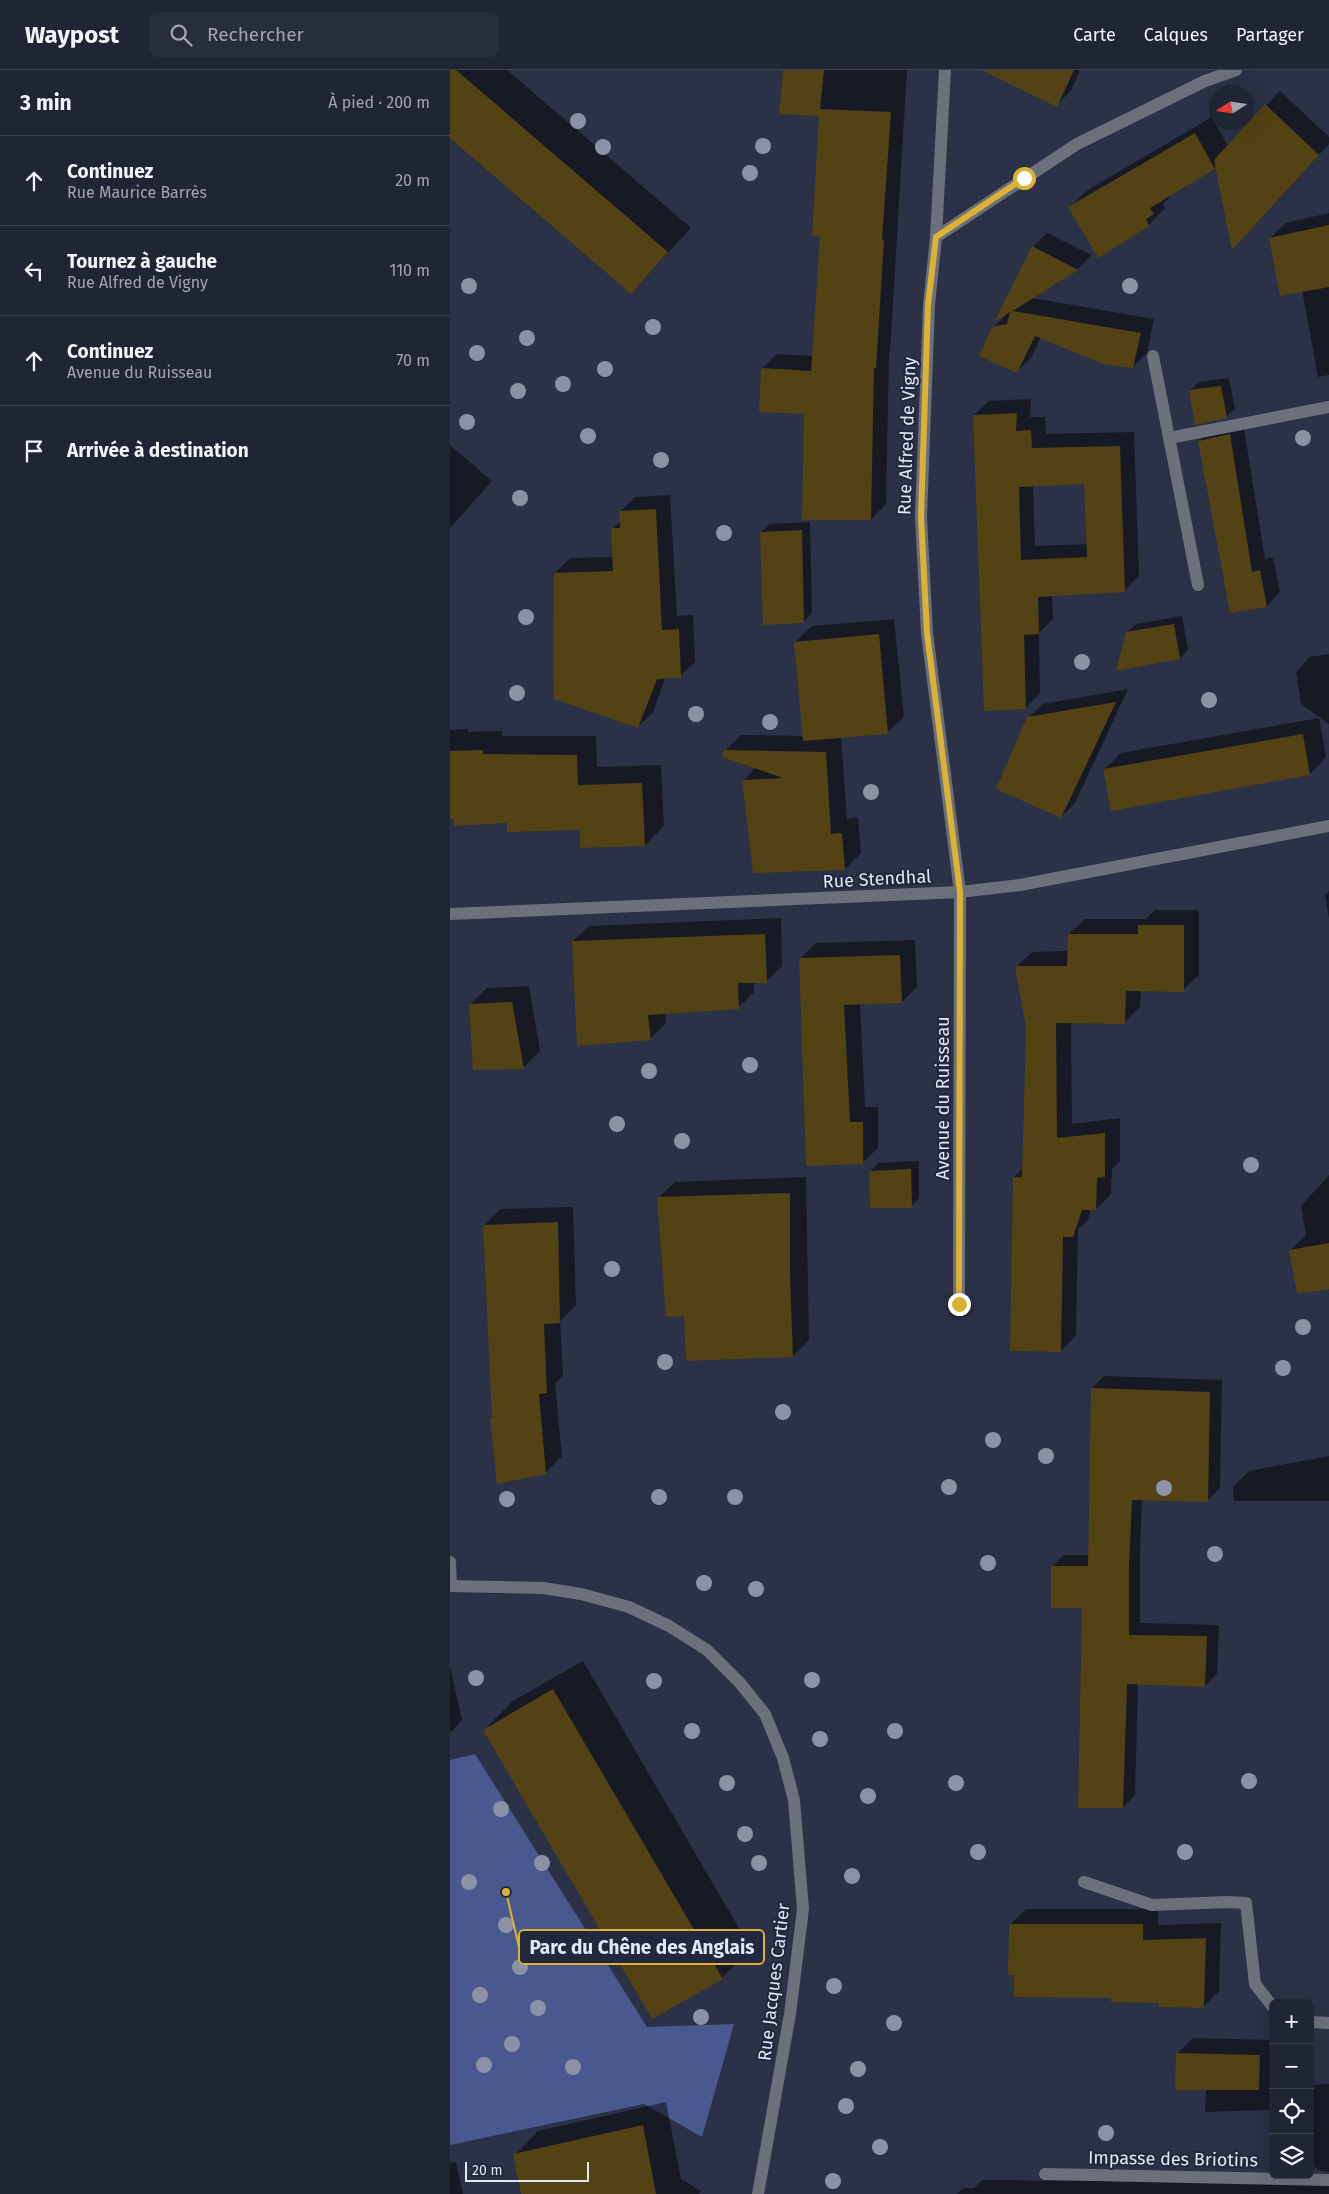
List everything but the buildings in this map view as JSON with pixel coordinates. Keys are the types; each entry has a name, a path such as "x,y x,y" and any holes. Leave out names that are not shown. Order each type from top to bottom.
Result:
{"street":[{"name":"Rue Alfred de Vigny","path":"946,70 936,237 928,305 921,517 927,633 960,892"},
{"path":"936,237 1076,144 1205,81 1236,70"},
{"path":"1153,356 1198,585"},
{"path":"1169,438 1329,407"},
{"name":"Rue Stendhal","path":"450,914 960,892 1020,885 1329,826"},
{"name":"Avenue du Ruisseau","path":"959,1304 960,892"},
{"path":"450,1562 451,1586"},
{"name":"Rue Jacques Cartier","path":"451,1586 543,1588 581,1594 629,1607 669,1626 708,1650 740,1683 764,1714 783,1758 794,1800 803,1909 790,2014 758,2194"},
{"path":"1084,1882 1152,1905 1246,1903 1255,1984 1269,2002"},
{"path":"1314,2022 1329,2023"},
{"name":"Impasse des Briotins","path":"1045,2174 1329,2180"}],"shaded area":[{"path":"475,1754 647,2027 734,2024 702,2137 644,2104 450,2145 450,1760"}],"place":[{"name":"Parc du Chêne des Anglais","path":"506,1892"}],"route":[{"path":"959,1304 961,918 960,892 927,633 921,517 928,305 936,237 1024,178"}]}
